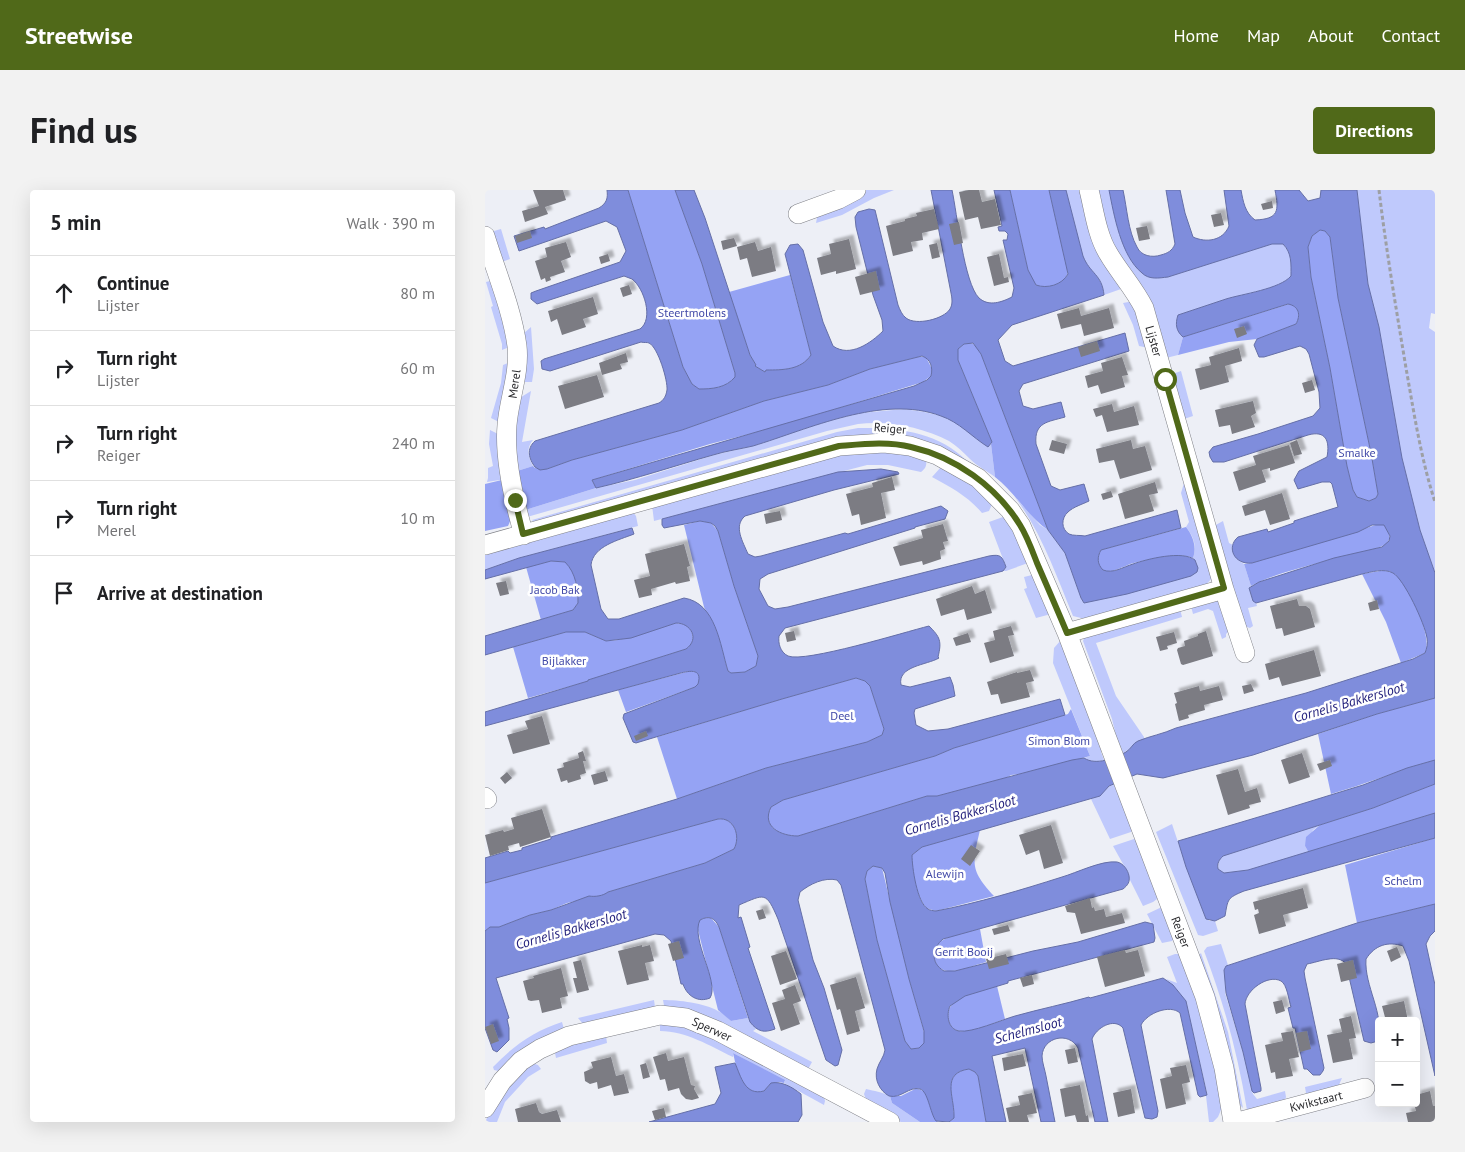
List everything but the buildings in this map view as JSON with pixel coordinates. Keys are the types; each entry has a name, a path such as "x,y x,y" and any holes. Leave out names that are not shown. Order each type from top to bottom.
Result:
{"street":[{"path":"798,214 839,199 856,190"},
{"name":"Lijster","path":"1089,190 1106,251 1138,296 1144,308 1224,588 1245,653"},
{"name":"Merel","path":"485,236 510,316 517,347 516,378 507,424 507,440 518,515 523,534"},
{"name":"Reiger","path":"485,545 839,446 884,443 910,446 937,455 978,478 1010,510 1021,526 1067,633 1205,997 1224,1068 1233,1122"},
{"path":"1067,633 1224,588"},
{"name":"Sperwer","path":"485,1108 502,1081 521,1061 539,1048 569,1036 660,1015 686,1018 718,1031 890,1122"},
{"name":"Kwikstaart","path":"1238,1122 1365,1088"}],"path":[{"path":"1379,190 1391,276 1416,424 1429,484 1435,502"}],"shaded area":[{"path":"866,190 894,190 842,215 816,223 818,212 848,200"},
{"path":"1066,190 1084,190 1125,286 1121,289 1104,295 1099,279 1085,262 1076,236"},
{"path":"1094,190 1109,190 1124,246 1168,277 1272,244 1283,244 1286,247 1290,259 1291,276 1279,285 1226,299 1178,315 1177,327 1183,337 1178,355 1166,358 1109,247"},
{"path":"1357,190 1435,190 1435,314 1431,313 1429,328 1435,332 1435,573 1420,530 1402,458 1379,327 1368,284"},
{"path":"501,229 510,259 499,263 491,236 494,231"},
{"path":"494,280 512,346 502,350 486,282"},
{"path":"1134,301 1149,348 1139,346 1133,325 1123,303"},
{"path":"531,327 534,369 532,382 523,382 523,334"},
{"path":"508,363 504,419 497,421 491,418 501,383 503,365"},
{"path":"1181,371 1193,416 1184,419 1170,375"},
{"path":"531,391 522,442 533,440 529,446 529,453 533,466 514,472 511,452 518,399"},
{"path":"904,409 944,417 957,423 988,446 991,444 995,477 976,464 952,443 939,436 916,428 893,424 869,423 827,431 527,517 522,511 596,488 635,480 714,455 753,446 825,422 861,413"},
{"path":"858,428 902,430 917,433 943,443 967,461 910,439 534,522 532,520 837,432"},
{"path":"490,430 500,435 506,479 487,482 488,468 493,466 489,444"},
{"path":"853,452 897,452 926,459 926,465 921,472 888,465 867,465 654,521 652,505"},
{"path":"941,467 971,483 993,502 989,511 982,513 965,497 932,477"},
{"path":"1184,483 1187,483 1212,578 1205,586 1085,619 1073,616 1040,539 1014,496 1040,525 1048,530 1065,553 1084,603 1197,564 1193,558 1194,542 1186,527 1189,522 1181,493"},
{"path":"632,511 636,516 638,526 519,558 485,570 485,553"},
{"path":"1003,517 1017,538 1028,563 1006,571 1003,571 1006,567 989,522"},
{"path":"1223,521 1229,543 1233,545 1237,558 1244,564 1251,586 1249,588 1253,601 1257,606 1248,608 1253,626 1250,628 1241,625 1212,527"},
{"path":"1032,575 1051,614 1036,618 1024,589 1027,588 1024,577"},
{"path":"1218,600 1231,629 1226,634 1226,637 1222,639 1213,611 1208,609 1193,614 1191,606"},
{"path":"1180,609 1182,617 1096,643 1116,696 1144,737 1144,739 1123,753 1083,641 1084,638"},
{"path":"1061,640 1104,750 1101,752 1104,760 1094,761 1084,758 1090,756 1053,663 1054,648"},
{"path":"1114,784 1117,792 1120,792 1134,828 1131,832 1110,839 1091,799"},
{"path":"1172,824 1209,921 1215,921 1218,931 1203,936 1198,935 1156,832"},
{"path":"1320,825 1313,830 1305,846 1309,853 1248,870 1224,873 1218,869 1219,860 1223,856"},
{"path":"1134,839 1140,842 1161,896 1143,906 1113,846"},
{"path":"1164,906 1176,936 1172,941 1162,943 1147,914"},
{"path":"1221,944 1228,965 1226,966 1225,993 1243,1052 1253,1094 1257,1099 1285,1091 1284,1103 1255,1111 1247,1110 1230,1029 1204,951 1207,947"},
{"path":"1201,953 1228,1032 1243,1108 1240,1105 1198,956"},
{"path":"1183,954 1200,1004 1223,1105 1218,1117 1213,1122 1209,1122 1207,1093 1186,1002 1166,979 1177,983 1167,957"},
{"path":"654,1000 655,1007 583,1024 578,1018"},
{"path":"663,1000 684,1001 713,1008 731,1021 748,1018 756,1029 753,1031 812,1062 806,1073 665,1011"},
{"path":"660,1021 686,1023 824,1097 824,1105 733,1053 733,1057 688,1036 660,1031"},
{"path":"562,1022 565,1033 503,1072 494,1070 493,1067 516,1046 542,1030"},
{"path":"606,1036 607,1043 556,1058 554,1048"},
{"path":"529,1062 538,1065 541,1069 528,1077 505,1102 497,1122 485,1122 494,1104"},
{"path":"1342,1078 1338,1087 1311,1096 1306,1093 1305,1087"},
{"path":"866,1089 890,1096 892,1103 920,1122 901,1122 868,1105 864,1094"}],"green space":[{"name":"Steertmolens","path":"628,190 675,190 702,264 735,373 735,377 723,386 699,389 692,384 683,367"},
{"path":"1010,190 1049,190 1067,267 1065,278 1058,284 1043,287 1035,284 1031,278"},
{"name":"Smalke","path":"1320,230 1325,231 1330,237 1338,298 1371,453 1378,494 1376,498 1369,501 1357,497 1353,490 1311,277 1308,247 1312,236"},
{"name":"Steertmolens","path":"790,275 811,355 802,364 797,366 766,370 765,372 755,366 750,355 729,292"},
{"path":"1289,304 1298,311 1296,324 1257,339 1229,342 1178,355 1183,337"},
{"path":"968,343 975,345 981,354 1048,530 995,477 992,442 958,360 958,349"},
{"path":"918,357 926,357 932,369 931,376 923,382 777,427 710,444 592,480 596,488 522,511 514,472 533,466 535,468 547,469 572,460 682,430 764,401 828,385 870,369"},
{"path":"506,479 512,517 508,526 485,531 485,484"},
{"path":"700,521 711,523 718,531 734,586 758,656 756,666 745,672 731,673 728,671 716,630 704,607 684,525"},
{"path":"1379,524 1385,525 1389,534 1387,543 1383,546 1270,577 1251,586 1244,564"},
{"path":"1186,527 1194,542 1193,558 1180,555 1162,557 1144,560 1107,572 1099,566 1098,560 1101,550"},
{"name":"Jacob Bak","path":"551,561 566,562 569,566 576,581 578,603 573,610 541,620 526,567"},
{"path":"1380,571 1394,574 1403,583 1419,613 1426,636 1427,645 1425,653 1401,663 1386,622 1362,574"},
{"name":"Bijlakker","path":"676,623 687,625 691,631 693,640 686,649 589,681 528,698 513,647 566,632 585,632 606,641 618,640"},
{"path":"690,671 697,672 700,678 695,687 626,712 618,690"},
{"name":"Deel","path":"856,678 865,681 870,686 884,729 882,735 867,742 766,768 677,799 657,737"},
{"path":"1435,698 1435,760 1331,794 1318,734 1377,714"},
{"name":"Simon Blom","path":"1071,709 1090,756 1027,773 1011,775 1005,779 937,796 927,796 798,836 779,832 774,829 769,820 771,807 783,800 935,756 954,748 1065,715"},
{"path":"1435,784 1435,813 1309,853 1305,846 1306,837 1320,825 1373,808"},
{"path":"718,819 728,821 735,828 736,844 734,849 705,863 608,892 604,895 567,903 499,927 490,927 485,931 485,883"},
{"name":"Alewijn","path":"980,830 975,851 975,866 977,873 994,896 936,911 926,908 919,896 915,883 912,855 922,847"},
{"name":"Schelm","path":"1435,838 1435,904 1357,923 1345,865"},
{"path":"873,866 882,868 924,1032 924,1043 919,1048 911,1049 905,1041 877,940 865,879 867,871"},
{"path":"704,918 711,918 719,927 748,1018 731,1021 718,1010 698,930 698,921"},
{"name":"Gerrit Booij","path":"980,929 986,962 953,971 943,970 939,967 934,958 934,953 939,943 951,936"},
{"path":"997,986 1005,1019 970,1031 956,1030 951,1026 948,1012 957,1000 973,992"},
{"path":"733,1053 785,1080 784,1083 779,1082 769,1085 761,1092 751,1091 742,1082"},
{"path":"969,1069 978,1076 986,1122 949,1122 954,1118 951,1093 952,1080 960,1071"},
{"path":"915,1089 924,1092 927,1096 938,1122 920,1122 892,1103 890,1096 901,1096"}],"water":[{"path":"607,190 628,190 683,367 692,384 699,389 723,386 735,377 735,373 702,264 675,190 694,190 750,355 755,366 765,372 766,370 797,366 802,364 811,355 785,254 790,245 798,244 803,250 823,322 833,346 840,349 853,350 873,340 883,331 882,320 873,295 856,227 855,217 858,212 869,209 875,210 898,305 906,318 923,321 947,313 952,303 931,190 952,190 969,278 979,298 991,303 1000,302 1012,297 1014,288 1003,240 1007,240 1008,234 1005,231 999,231 998,227 1002,226 994,190 1010,190 1028,270 1036,285 1045,287 1062,281 1068,274 1049,190 1066,190 1083,256 1101,283 1104,295 1012,325 998,340 1005,361 1013,366 1125,333 1129,351 1023,384 1019,391 1023,406 1033,409 1061,402 1065,417 1043,424 1037,431 1036,444 1051,486 1060,490 1084,484 1089,501 1066,514 1063,526 1066,532 1072,535 1085,536 1177,510 1181,528 1101,550 1098,560 1103,570 1114,571 1156,558 1182,556 1195,560 1198,568 1197,572 1191,576 1127,594 1084,603 1065,553 1048,530 981,354 973,343 964,344 958,349 958,360 992,442 988,447 960,426 941,416 919,410 871,411 846,416 753,446 596,488 592,480 914,386 931,376 931,364 922,356 870,369 828,385 764,401 682,430 572,460 547,469 540,470 535,467 531,461 529,451 535,441 659,403 667,392 662,365 656,351 648,343 641,342 550,371 542,369 541,361 544,359 640,329 644,324 647,311 643,296 636,283 624,276 537,304 531,299 531,293 620,262 626,251 617,227 606,221 519,251 514,236 544,227 545,229 599,208 606,200"},
{"path":"1109,190 1123,190 1134,241 1141,252 1154,256 1168,252 1175,244 1166,190 1180,190 1193,237 1209,240 1223,235 1229,226 1224,190 1241,190 1247,210 1255,220 1269,218 1276,212 1275,190 1299,190 1308,201 1320,198 1321,190 1357,190 1368,284 1379,327 1402,458 1420,530 1435,573 1435,698 1377,714 1253,755 1163,778 1137,774 1109,786 1100,796 922,847 912,855 914,876 921,900 928,909 936,911 1015,891 1104,863 1117,862 1123,865 1128,871 1129,878 1128,883 1123,889 943,939 935,951 936,964 944,971 955,971 1033,951 1078,942 1145,922 1153,924 1154,942 1008,981 1008,983 965,996 950,1006 948,1013 950,1025 959,1031 971,1030 1015,1016 1163,978 1173,985 1186,1001 1207,1095 1200,1097 1198,1095 1180,1013 1171,1009 1153,1014 1141,1025 1158,1111 1157,1117 1152,1119 1145,1118 1123,1028 1115,1024 1106,1025 1101,1028 1092,1039 1108,1122 1095,1122 1078,1048 1069,1039 1063,1038 1047,1044 1042,1056 1055,1122 1041,1122 1025,1048 992,1056 1006,1122 986,1122 978,1076 969,1069 960,1071 952,1080 951,1093 954,1118 949,1122 936,1121 925,1094 920,1089 912,1089 897,1096 889,1096 880,1088 876,1077 877,1069 885,1050 841,885 837,880 832,879 822,880 808,886 800,892 798,900 813,960 824,988 842,1050 838,1065 835,1066 826,1060 778,919 771,903 764,897 739,905 738,918 741,917 750,947 748,948 775,1029 761,1031 750,1022 719,927 716,921 706,918 700,920 698,928 701,949 711,982 712,991 710,998 697,999 687,992 683,984 681,984 671,941 664,935 655,934 496,978 509,1018 507,1019 509,1040 497,1052 493,1050 485,1028 485,931 490,927 499,927 589,896 601,895 705,863 734,849 737,839 735,828 732,824 724,819 718,819 485,883 485,858 508,851 510,853 522,850 522,848 551,839 551,837 677,799 766,768 867,742 882,735 884,729 870,686 865,681 856,678 636,743 633,742 623,718 624,714 695,687 698,684 698,675 690,671 485,726 485,712 686,649 690,645 693,636 686,626 676,623 631,638 606,641 585,632 566,632 485,655 485,636 573,610 578,603 578,592 572,571 565,562 551,561 485,579 485,570 519,558 632,528 634,534 614,541 602,548 596,553 591,565 601,609 608,619 619,619 684,598 695,602 710,616 719,638 728,671 731,673 745,672 756,666 758,656 734,586 718,531 711,523 700,521 664,528 662,519 838,472 881,469 898,472 899,474 834,490 745,516 741,520 739,529 748,554 755,557 761,556 845,533 848,534 941,506 948,511 945,519 768,574 760,579 759,589 768,606 775,609 989,556 996,555 1002,558 1006,567 1003,571 785,628 779,636 781,650 788,656 814,655 856,646 929,626 936,633 939,640 939,658 908,670 901,679 901,685 910,687 950,677 955,696 915,709 916,725 928,731 948,729 1060,699 1065,715 954,748 935,756 783,800 771,807 769,820 774,829 792,836 798,836 927,796 937,796 1072,760 1084,758 1100,761 1111,759 1126,752 1136,742 1143,739 1176,728 1306,693 1413,659 1425,653 1427,638 1418,613 1403,584 1393,573 1382,571 1369,572 1256,603 1253,601 1249,588 1259,582 1334,558 1382,547 1389,541 1390,536 1384,525 1372,525 1358,532 1252,563 1246,563 1236,558 1232,550 1234,541 1238,537 1267,529 1268,532 1294,523 1294,521 1338,507 1330,482 1322,482 1298,489 1294,480 1299,471 1327,457 1327,442 1319,434 1308,435 1224,462 1213,462 1210,457 1209,452 1213,447 1313,416 1320,408 1319,392 1306,349 1300,346 1259,357 1254,345 1257,339 1296,324 1298,317 1297,309 1288,304 1183,337 1177,327 1178,315 1226,299 1270,288 1286,281 1291,276 1290,259 1286,247 1283,244 1272,244 1168,277 1151,278 1135,266 1124,246 1116,223","holes":["1320,230 1325,231 1330,237 1338,298 1371,453 1378,494 1376,498 1369,501 1357,497 1353,490 1311,277 1308,247 1312,236","873,866 882,868 885,873 890,902 909,979 924,1031 924,1043 919,1048 911,1049 905,1041 877,940 865,879 867,871"]},
{"path":"1435,760 1435,784 1373,808 1223,856 1219,862 1218,869 1224,873 1248,870 1435,813 1435,838 1244,891 1234,895 1229,900 1225,916 1215,921 1206,919 1178,841 1363,785 1407,768"},
{"path":"1435,904 1435,931 1426,944 1435,985 1435,1076 1409,961 1403,946 1387,944 1373,950 1366,959 1368,979 1378,1017 1375,1017 1375,1042 1371,1043 1364,1041 1346,964 1338,959 1333,959 1307,964 1304,971 1305,978 1324,1068 1320,1075 1313,1075 1307,1069 1304,1069 1295,1028 1293,1028 1288,1008 1291,1007 1283,983 1276,979 1270,980 1253,989 1245,1004 1261,1088 1261,1091 1254,1093 1226,993 1224,970 1226,966 1357,923"},
{"path":"735,1063 745,1084 752,1091 764,1091 771,1083 779,1083 787,1085 801,1094 802,1115 798,1122 649,1122 715,1104 721,1093 715,1067"}],"route":[{"path":"515,500 523,534 839,446 884,443 910,446 937,455 978,478 1010,510 1021,526 1067,633 1224,588 1165,379"}],"water label":[{"name":"Cornelis Bakkersloot","path":"1349,702"},
{"name":"Cornelis Bakkersloot","path":"960,815"},
{"name":"Cornelis Bakkersloot","path":"571,929"},
{"name":"Schelmsloot","path":"1028,1030"}]}
